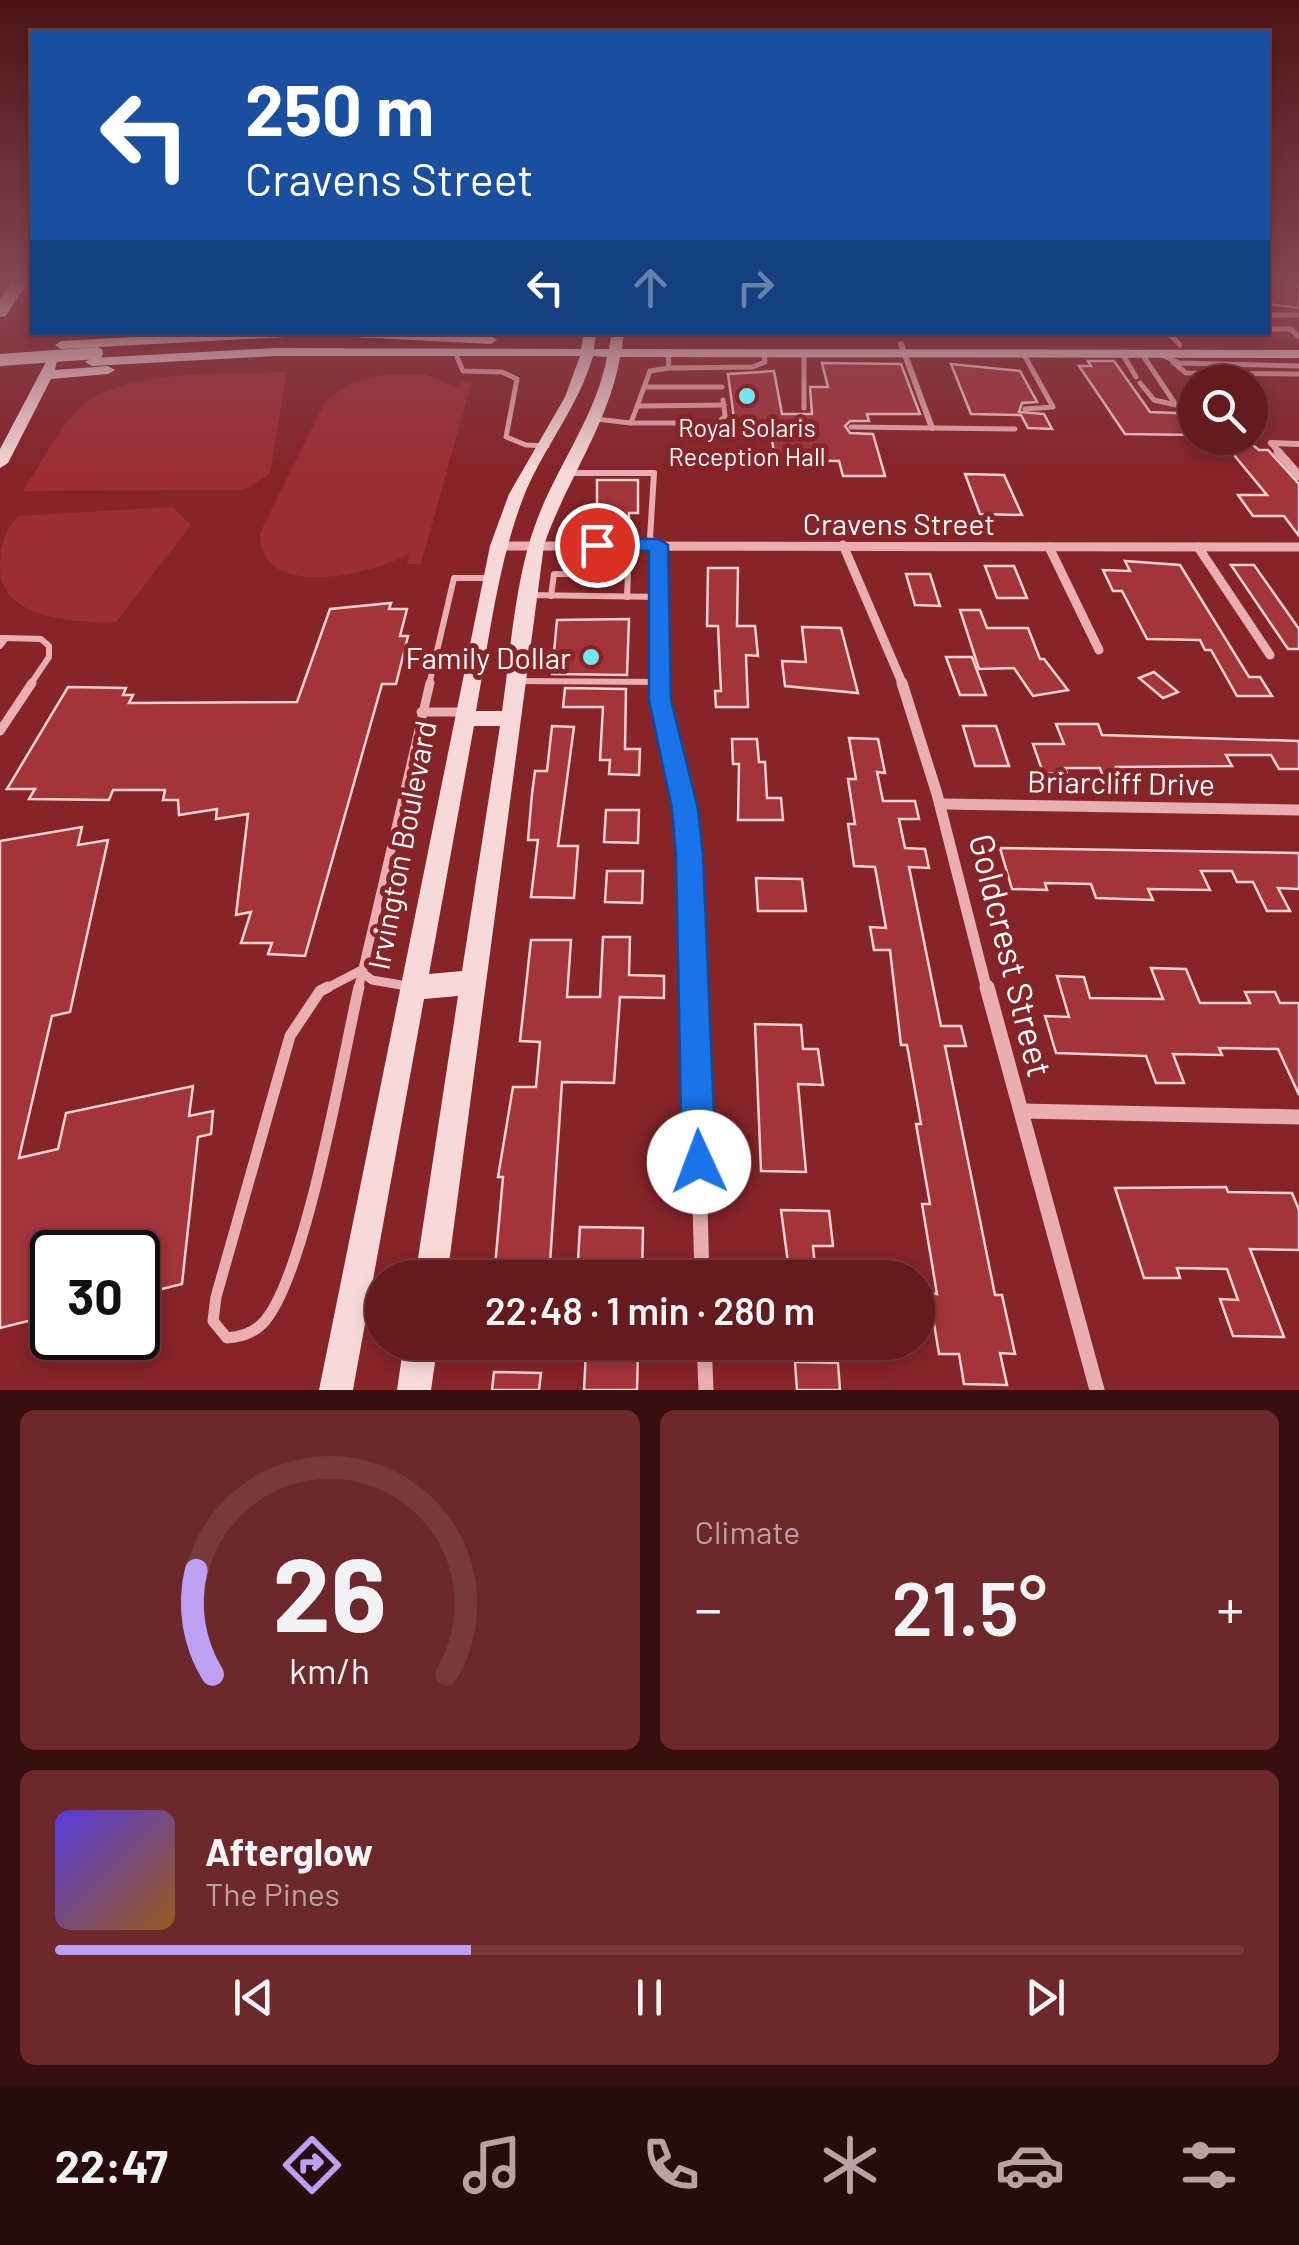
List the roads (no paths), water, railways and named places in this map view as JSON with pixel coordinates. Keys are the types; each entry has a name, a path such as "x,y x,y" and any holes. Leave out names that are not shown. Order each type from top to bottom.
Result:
{"main road":[{"path":"0,463 63,343"},
{"path":"71,343 93,357 234,362 457,357 583,343"},
{"path":"0,369 212,343"},
{"path":"45,375 93,357 313,343"},
{"name":"Irvington Boulevard","path":"336,1390 498,546 517,494 579,389 590,343"},
{"path":"547,509 577,473 608,394 617,343"},
{"path":"621,343 668,352 1118,349 1197,358 1274,359 1299,354"},
{"path":"636,343 804,352 903,349 1023,353 1180,345 1299,345"},
{"path":"0,360 275,352 514,352"},
{"path":"434,1260 516,680 540,596 536,545 547,509 550,481 560,458 546,446"},
{"path":"465,715 511,718"},
{"path":"412,987 476,983"},
{"path":"414,1390 418,1360"}],"street":[{"path":"903,349 932,428"},
{"path":"1299,444 1271,443 1299,476"},
{"path":"658,545 659,682 685,809 690,856 701,1260"},
{"name":"Goldcrest Street","path":"843,545 894,655 943,804 1097,1390"},
{"name":"Cravens Street","path":"498,546 1299,547"},
{"path":"1050,547 1099,650"},
{"path":"1198,547 1270,655"},
{"name":"Briarcliff Drive","path":"943,804 1299,810"},
{"path":"1022,1111 1299,1117"},
{"path":"705,1360 706,1390"}],"lane":[{"path":"631,423 650,371 761,365 769,349"},
{"path":"1118,349 1154,400 1176,405 1142,354"},
{"path":"668,352 669,368"},
{"path":"804,352 808,370 800,390 804,408"},
{"path":"1023,353 1054,407 1025,409"},
{"path":"1160,354 1178,367"},
{"path":"457,357 463,372 502,372 518,380 506,437 526,445 546,446"},
{"path":"1173,362 1197,358 1203,365"},
{"path":"1232,358 1238,365"},
{"path":"1274,359 1299,366"},
{"path":"596,419 631,423 718,422 725,416 720,368"},
{"path":"1268,374 1299,374"},
{"path":"646,387 723,396"},
{"path":"639,406 723,396"},
{"path":"850,427 1014,428"},
{"path":"577,473 654,473 650,538 658,545"},
{"path":"595,574 597,545"},
{"path":"540,596 554,574 628,574 627,596"},
{"path":"360,971 320,991 290,1036 216,1297 214,1321 227,1338 246,1338 265,1324 294,1266 454,578 492,578"},
{"path":"540,596 661,597"},
{"path":"0,731 49,657 49,646 41,639 2,640"},
{"path":"516,680 659,682"},
{"path":"420,712 465,715"},
{"path":"360,971 372,980 412,987"}],"place":[{"name":"Royal Solaris Reception Hall","path":"747,396"},
{"name":"Family Dollar","path":"591,657"}]}
